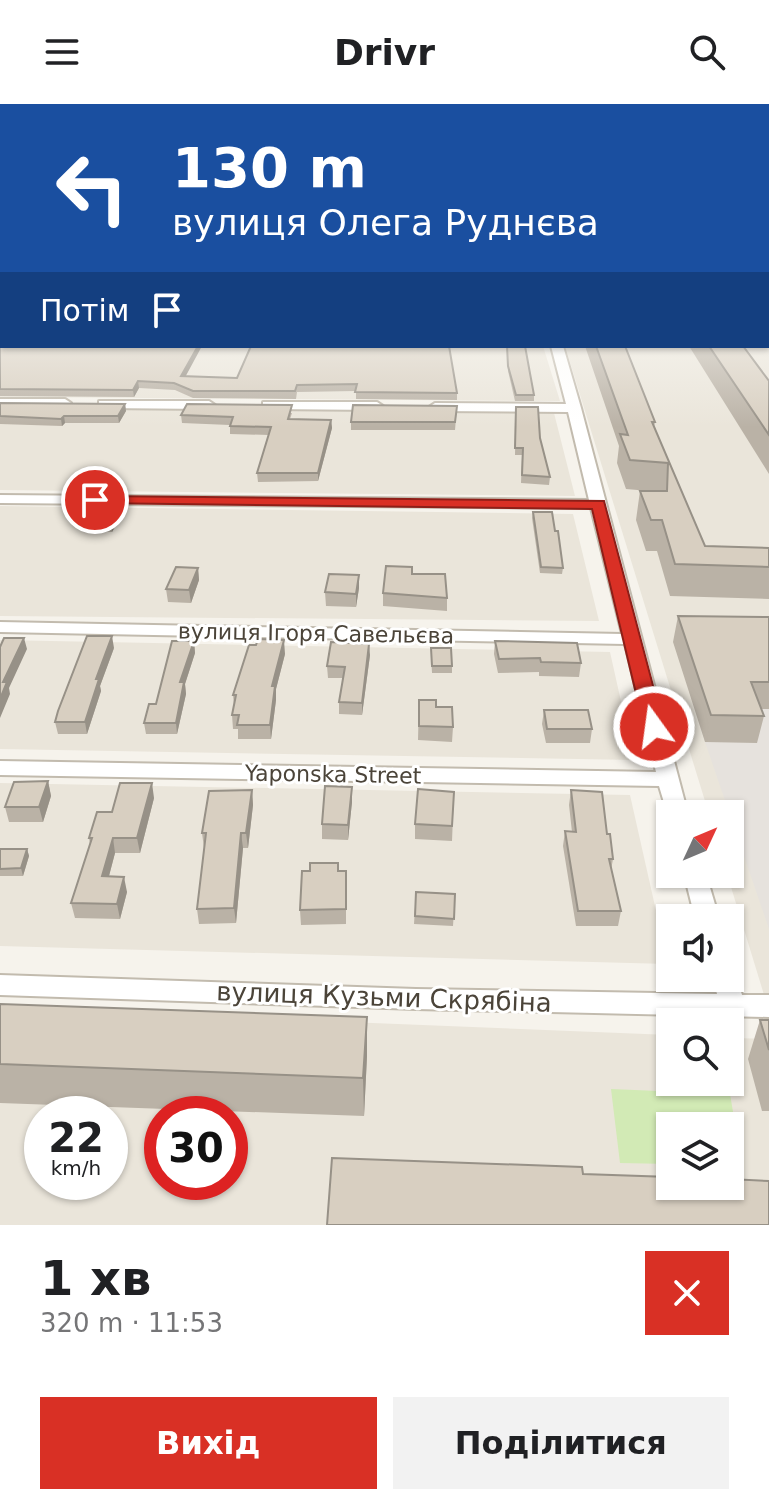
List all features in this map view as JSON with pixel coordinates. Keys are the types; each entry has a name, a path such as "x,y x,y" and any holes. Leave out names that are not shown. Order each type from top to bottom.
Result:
{"street":[{"path":"558,348 673,800"},
{"path":"0,403 80,403"},
{"path":"96,404 223,405"},
{"path":"255,405 399,406"},
{"path":"415,407 575,408"},
{"path":"0,499 599,504"},
{"name":"вулиця Ігоря Савельєва","path":"0,627 633,639"},
{"name":"Yaponska Street","path":"0,768 667,779"},
{"name":"вулиця Кузьми Скрябіна","path":"0,985 769,1006"},
{"path":"729,992 732,1003"}],"shaded area":[{"path":"0,348 544,348 560,401 0,397"},
{"path":"566,348 769,348 769,1011 744,929 744,904 736,904 731,888 744,888 744,800 705,800"},
{"path":"0,406 554,413 575,496 0,490"},
{"path":"0,506 573,514 599,621 0,616"},
{"path":"0,640 610,652 634,760 0,749"},
{"path":"687,685 769,687 769,929 744,856 744,800 725,800"},
{"path":"0,783 630,795 656,911 656,964 0,946"},
{"path":"0,1008 656,1034 656,1096 744,1096 744,1038 769,1039 769,1225 0,1225"}],"green space":[{"path":"611,1089 656,1091 656,1096 730,1096 733,1112 656,1112 656,1164 620,1163"}],"building":[{"path":"0,348 197,348 181,376 237,378 250,348 449,348 457,393 355,392 357,384 297,385 295,391 193,391 174,383 138,381 133,390 0,389"},
{"path":"507,348 525,348 534,395 516,395 508,366"},
{"path":"597,348 626,348 655,422 652,422 705,546 769,548 769,567 675,564 662,520 651,520 640,491 667,491 668,463 630,460 620,434 628,435"},
{"path":"710,348 744,348 769,381 769,435"},
{"path":"0,403 125,404 118,416 64,416 61,419 0,416"},
{"path":"187,404 292,405 288,419 331,420 318,473 257,473 271,427 230,426 233,417 181,415"},
{"path":"353,405 457,406 455,422 351,422"},
{"path":"516,407 538,407 540,438 550,477 522,475 523,448 515,448"},
{"path":"94,502 120,503 110,520 84,519"},
{"path":"533,512 552,512 563,568 541,567"},
{"path":"386,566 412,567 412,574 445,574 447,598 383,593"},
{"path":"176,567 198,568 189,590 166,589"},
{"path":"329,574 359,575 356,594 325,592"},
{"path":"678,616 769,617 769,682 751,682 764,716 711,715"},
{"path":"87,636 112,636 85,722 55,722 58,711"},
{"path":"4,638 24,638 3,682 7,682 0,699 0,647"},
{"path":"258,639 284,640 272,686 275,686 270,725 237,725 239,715 232,715 236,695 233,695 249,645 256,645"},
{"path":"172,641 194,641 180,682 184,682 176,723 144,723 149,704 156,704"},
{"path":"495,641 577,643 581,663 541,662 540,658 499,659"},
{"path":"331,642 369,644 362,703 339,702 345,667 327,666"},
{"path":"431,648 451,648 452,666 432,666"},
{"path":"419,700 436,700 436,707 452,707 453,727 419,726"},
{"path":"544,710 588,710 592,729 547,729"},
{"path":"48,781 39,807 5,807 14,782"},
{"path":"120,783 152,783 137,838 113,838 102,876 124,877 117,904 71,903 97,812 112,812"},
{"path":"325,786 352,787 348,825 322,824"},
{"path":"418,789 454,792 452,826 415,824"},
{"path":"252,790 246,833 241,833 234,908 197,909 206,833 202,833 209,791"},
{"path":"571,790 602,792 613,859 609,859 621,911 578,911 565,831 576,832"},
{"path":"0,849 27,849 21,868 0,869"},
{"path":"310,863 338,863 338,871 346,871 346,909 300,910 302,871 310,871"},
{"path":"416,892 455,894 454,919 415,916"},
{"path":"0,1004 367,1017 363,1078 0,1064"},
{"path":"760,1020 769,1020 769,1050"},
{"path":"332,1158 582,1167 583,1174 656,1177 656,1200 744,1200 744,1180 769,1181 769,1225 327,1225"}],"route":[{"path":"95,500 599,504 654,727"}]}
